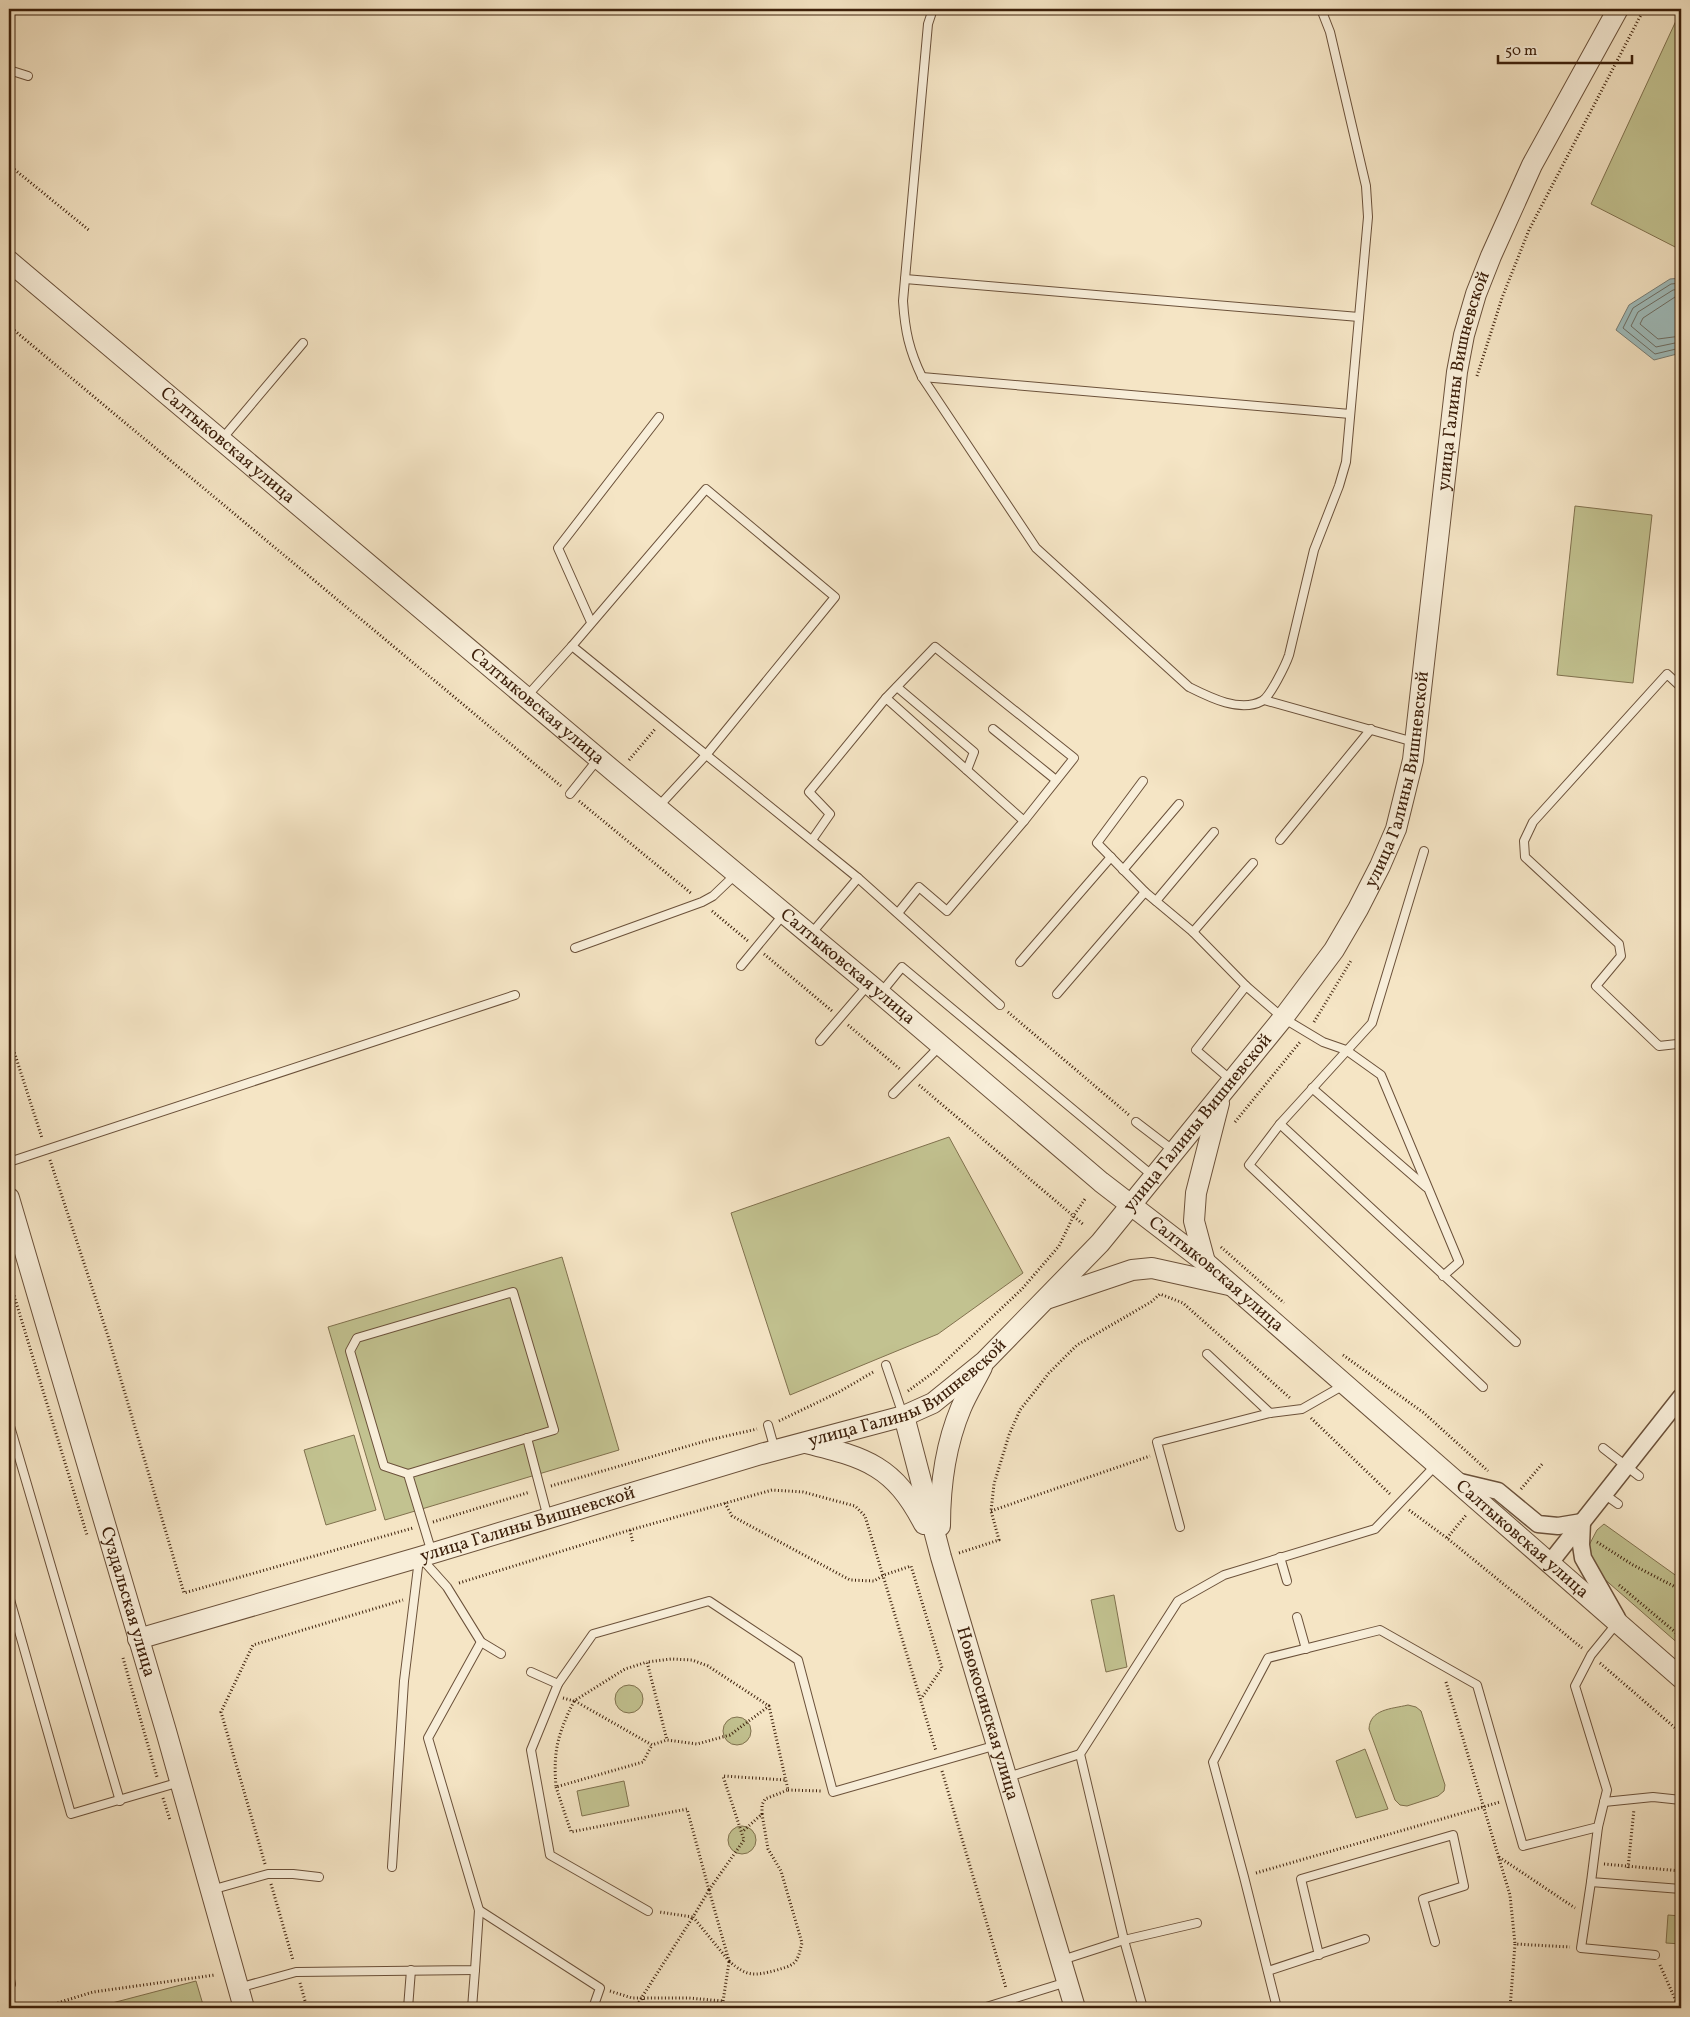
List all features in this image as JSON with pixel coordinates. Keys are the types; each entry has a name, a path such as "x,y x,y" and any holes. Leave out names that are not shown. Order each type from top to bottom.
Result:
{"street":[{"name":"улица Галины Вишневской","path":"138,1639 804,1442 900,1408 933,1402 985,1361 1100,1243 1220,1098 1334,950 1380,866 1396,829 1407,786 1415,742 1456,380 1464,335 1476,294 1532,166 1618,9"},
{"name":"Салтыковская улица","path":"9,261 598,759 875,989 1095,1178 1205,1262 1681,1678"},
{"path":"1205,1262 1194,1222 1196,1193 1220,1098"},
{"name":"Суздальская улица","path":"9,1198 180,1782 244,2008"},
{"path":"1045,1299 1132,1270 1152,1268 1232,1286"},
{"path":"950,1555 940,1497 944,1468 960,1409 985,1361"},
{"path":"1549,1564 1604,1494 1633,1471 1681,1397"},
{"name":"Новокосинская улица","path":"900,1408 950,1555 996,1744 1075,2008"},
{"path":"804,1442 860,1458 878,1467 899,1484 950,1555"},
{"path":"1454,1481 1498,1491 1538,1524 1558,1526 1582,1522"},
{"path":"1582,1522 1581,1545 1583,1558 1620,1624"}],"lane":[{"path":"933,9 928,24 903,301 905,331 911,354 922,377 1036,548 1189,687 1211,698 1230,703 1252,705 1264,700 1284,669 1314,550 1340,486 1346,462 1368,217 1366,186 1330,32 1321,9"},
{"path":"9,70 28,76"},
{"path":"905,279 1359,317"},
{"path":"222,440 303,343"},
{"path":"922,377 1350,414"},
{"path":"592,622 558,548 659,417"},
{"path":"526,698 706,489 835,597 706,755 658,808"},
{"path":"572,646 858,878 1000,1005"},
{"path":"812,840 830,814 809,792 886,698 935,647 1074,758 1024,821 947,911 919,887 898,913"},
{"path":"1681,688 1667,674 1533,822 1524,841 1525,857 1619,944 1621,956 1596,986 1659,1046 1677,1044 1681,1040"},
{"path":"897,687 974,752 967,770"},
{"path":"886,698 1024,821"},
{"path":"1264,700 1415,742"},
{"path":"993,729 1056,780"},
{"path":"1280,840 1371,729"},
{"path":"570,794 598,759"},
{"path":"1143,781 1097,843 1145,892 1193,932 1246,986 1283,1018 1324,1042 1346,1050 1381,1075 1459,1262 1443,1276"},
{"path":"1124,870 1179,804"},
{"path":"1156,901 1214,832"},
{"path":"1424,851 1372,1023 1280,1124 1249,1165 1483,1387"},
{"path":"1020,962 1111,857"},
{"path":"1193,932 1253,863"},
{"path":"575,948 702,902 713,896 736,873"},
{"path":"810,935 858,878"},
{"path":"1056,994 1145,892"},
{"path":"740,966 785,914"},
{"path":"820,1041 840,1018 902,967 1154,1177"},
{"path":"1233,1081 1196,1050 1246,986"},
{"path":"9,1162 515,995"},
{"path":"894,1094 940,1046"},
{"path":"1312,1088 1428,1188"},
{"path":"1136,1122 1175,1152"},
{"path":"1280,1124 1516,1342"},
{"path":"513,1292 554,1430 408,1474 384,1466 350,1351 357,1338 513,1292"},
{"path":"1206,1354 1270,1413"},
{"path":"886,1365 900,1408"},
{"path":"1180,1528 1157,1442 1270,1413 1302,1409 1344,1385"},
{"path":"9,1423 120,1801"},
{"path":"768,1425 776,1450"},
{"path":"526,1438 548,1518"},
{"path":"1603,1448 1633,1471"},
{"path":"1006,1777 1080,1754 1178,1601 1224,1575 1375,1529 1436,1465"},
{"path":"392,1867 404,1681 415,1596 426,1555 423,1525 408,1474"},
{"path":"1604,1494 1618,1504"},
{"path":"426,1555 481,1642 501,1654"},
{"path":"1280,1557 1287,1581"},
{"path":"9,1596 71,1814 180,1782"},
{"path":"648,1911 550,1855 532,1750 558,1684 593,1634 709,1601 798,1660 833,1792 996,1744"},
{"path":"1297,1617 1306,1649"},
{"path":"1620,1624 1591,1655 1575,1686 1606,1790 1598,1827 1581,1948 1655,1954"},
{"path":"1277,2008 1213,1762 1268,1658 1380,1630 1477,1685 1523,1846 1598,1827"},
{"path":"472,2008 479,1910 428,1738 481,1642"},
{"path":"531,1672 558,1684"},
{"path":"1080,1754 1124,1940 1143,2008"},
{"path":"1604,1802 1653,1797 1681,1800"},
{"path":"1319,1955 1301,1879 1453,1835 1464,1886 1423,1899 1435,1942"},
{"path":"210,1890 268,1874 294,1874 319,1877"},
{"path":"1591,1882 1681,1889"},
{"path":"479,1910 600,1988 593,2008"},
{"path":"1061,1960 1124,1940 1197,1923"},
{"path":"1268,1971 1365,1939"},
{"path":"408,2008 411,1970"},
{"path":"238,1988 296,1972 475,1970"},
{"path":"9,1975 11,1984 9,1985"},
{"path":"983,2008 1067,1981"}],"path":[{"path":"1476,378 1502,298 1529,230 1644,9"},
{"path":"9,165 90,232"},
{"path":"9,326 702,902 1074,1215 1084,1226"},
{"path":"629,760 663,720"},
{"path":"1232,1126 1308,1032 1355,954"},
{"path":"1000,1005 1136,1122"},
{"path":"9,1036 108,1336 184,1593 423,1525 709,1440 754,1430"},
{"path":"900,1408 934,1372 1022,1289 1059,1246 1074,1215 1085,1199"},
{"path":"1219,1245 1285,1304"},
{"path":"9,1279 89,1543"},
{"path":"950,1555 999,1540 991,1511 994,1484 1009,1435 1020,1410 1049,1373 1077,1345 1151,1302 1160,1294 1183,1304 1302,1409 1399,1503 1447,1538 1591,1655 1681,1733"},
{"path":"1336,1350 1424,1413 1492,1475"},
{"path":"768,1425 784,1420 886,1365"},
{"path":"1515,1496 1543,1463"},
{"path":"446,1587 630,1530 772,1490 802,1492 855,1506 865,1516 884,1575 1010,2000"},
{"path":"725,1503 732,1516 850,1580 874,1581 884,1575 911,1566 942,1668 921,1699"},
{"path":"1447,1538 1467,1514"},
{"path":"630,1530 633,1543"},
{"path":"1594,1538 1633,1564 1681,1590"},
{"path":"1614,1582 1680,1636 1681,1631"},
{"path":"307,2008 221,1712 253,1645 415,1596"},
{"path":"122,1655 171,1826"},
{"path":"722,2008 729,1961 687,1809 571,1832 556,1787 556,1747 563,1724 575,1701 625,1669 646,1662 671,1659 692,1660 708,1666 770,1706 788,1790"},
{"path":"646,1662 667,1740"},
{"path":"1441,1665 1510,1895 1515,1944 1510,2008"},
{"path":"555,1695 575,1701 652,1745"},
{"path":"556,1787 642,1762 652,1745 667,1740 697,1744 730,1735 770,1706"},
{"path":"635,2008 744,1840 723,1776 786,1780"},
{"path":"648,1911 693,1917 729,1961 743,1972 755,1976 786,1968 794,1963 799,1955 802,1944 781,1872 768,1849 762,1805 765,1799 788,1790 833,1792"},
{"path":"1244,1877 1510,1799"},
{"path":"1626,1885 1635,1799"},
{"path":"742,1832 762,1814"},
{"path":"1499,1856 1586,1916"},
{"path":"1594,1862 1681,1872"},
{"path":"1515,1944 1581,1948"},
{"path":"1655,1954 1679,2008"},
{"path":"213,1966 218,1983"},
{"path":"41,2008 93,1992 216,1975"},
{"path":"600,1988 632,1998 688,1998 723,2001"},
{"path":"642,1998 645,2008"}],"green space":[{"path":"1681,10 1681,250 1591,204"},
{"path":"1575,506 1652,515 1633,683 1557,675"},
{"path":"949,1137 1023,1273 938,1334 790,1395 731,1213"},
{"path":"562,1257 619,1450 385,1520 328,1327"},
{"path":"354,1435 376,1510 326,1525 304,1450"},
{"path":"1604,1524 1678,1577 1681,1574 1681,1646 1594,1570 1587,1549 1597,1530"},
{"path":"1114,1595 1127,1667 1106,1672 1091,1600"},
{"path":"629,1685 639,1689 643,1699 639,1709 629,1713 619,1709 615,1699 619,1689"},
{"path":"1408,1705 1416,1707 1421,1711 1445,1785 1444,1791 1438,1796 1407,1806 1400,1805 1395,1800 1369,1729 1370,1722 1377,1714 1388,1709"},
{"path":"737,1717 747,1721 751,1731 747,1741 737,1745 727,1741 723,1731 727,1721"},
{"path":"1365,1749 1388,1809 1356,1818 1336,1761"},
{"path":"624,1781 629,1806 582,1816 577,1791"},
{"path":"742,1826 752,1830 756,1840 752,1850 742,1854 732,1850 728,1840 732,1830"},
{"path":"1668,1915 1681,1916 1681,1944 1666,1943"},
{"path":"196,1981 204,2008 93,2008"}],"water":[{"path":"1681,278 1681,358 1677,354 1654,360 1616,330 1629,305 1670,279"}]}
